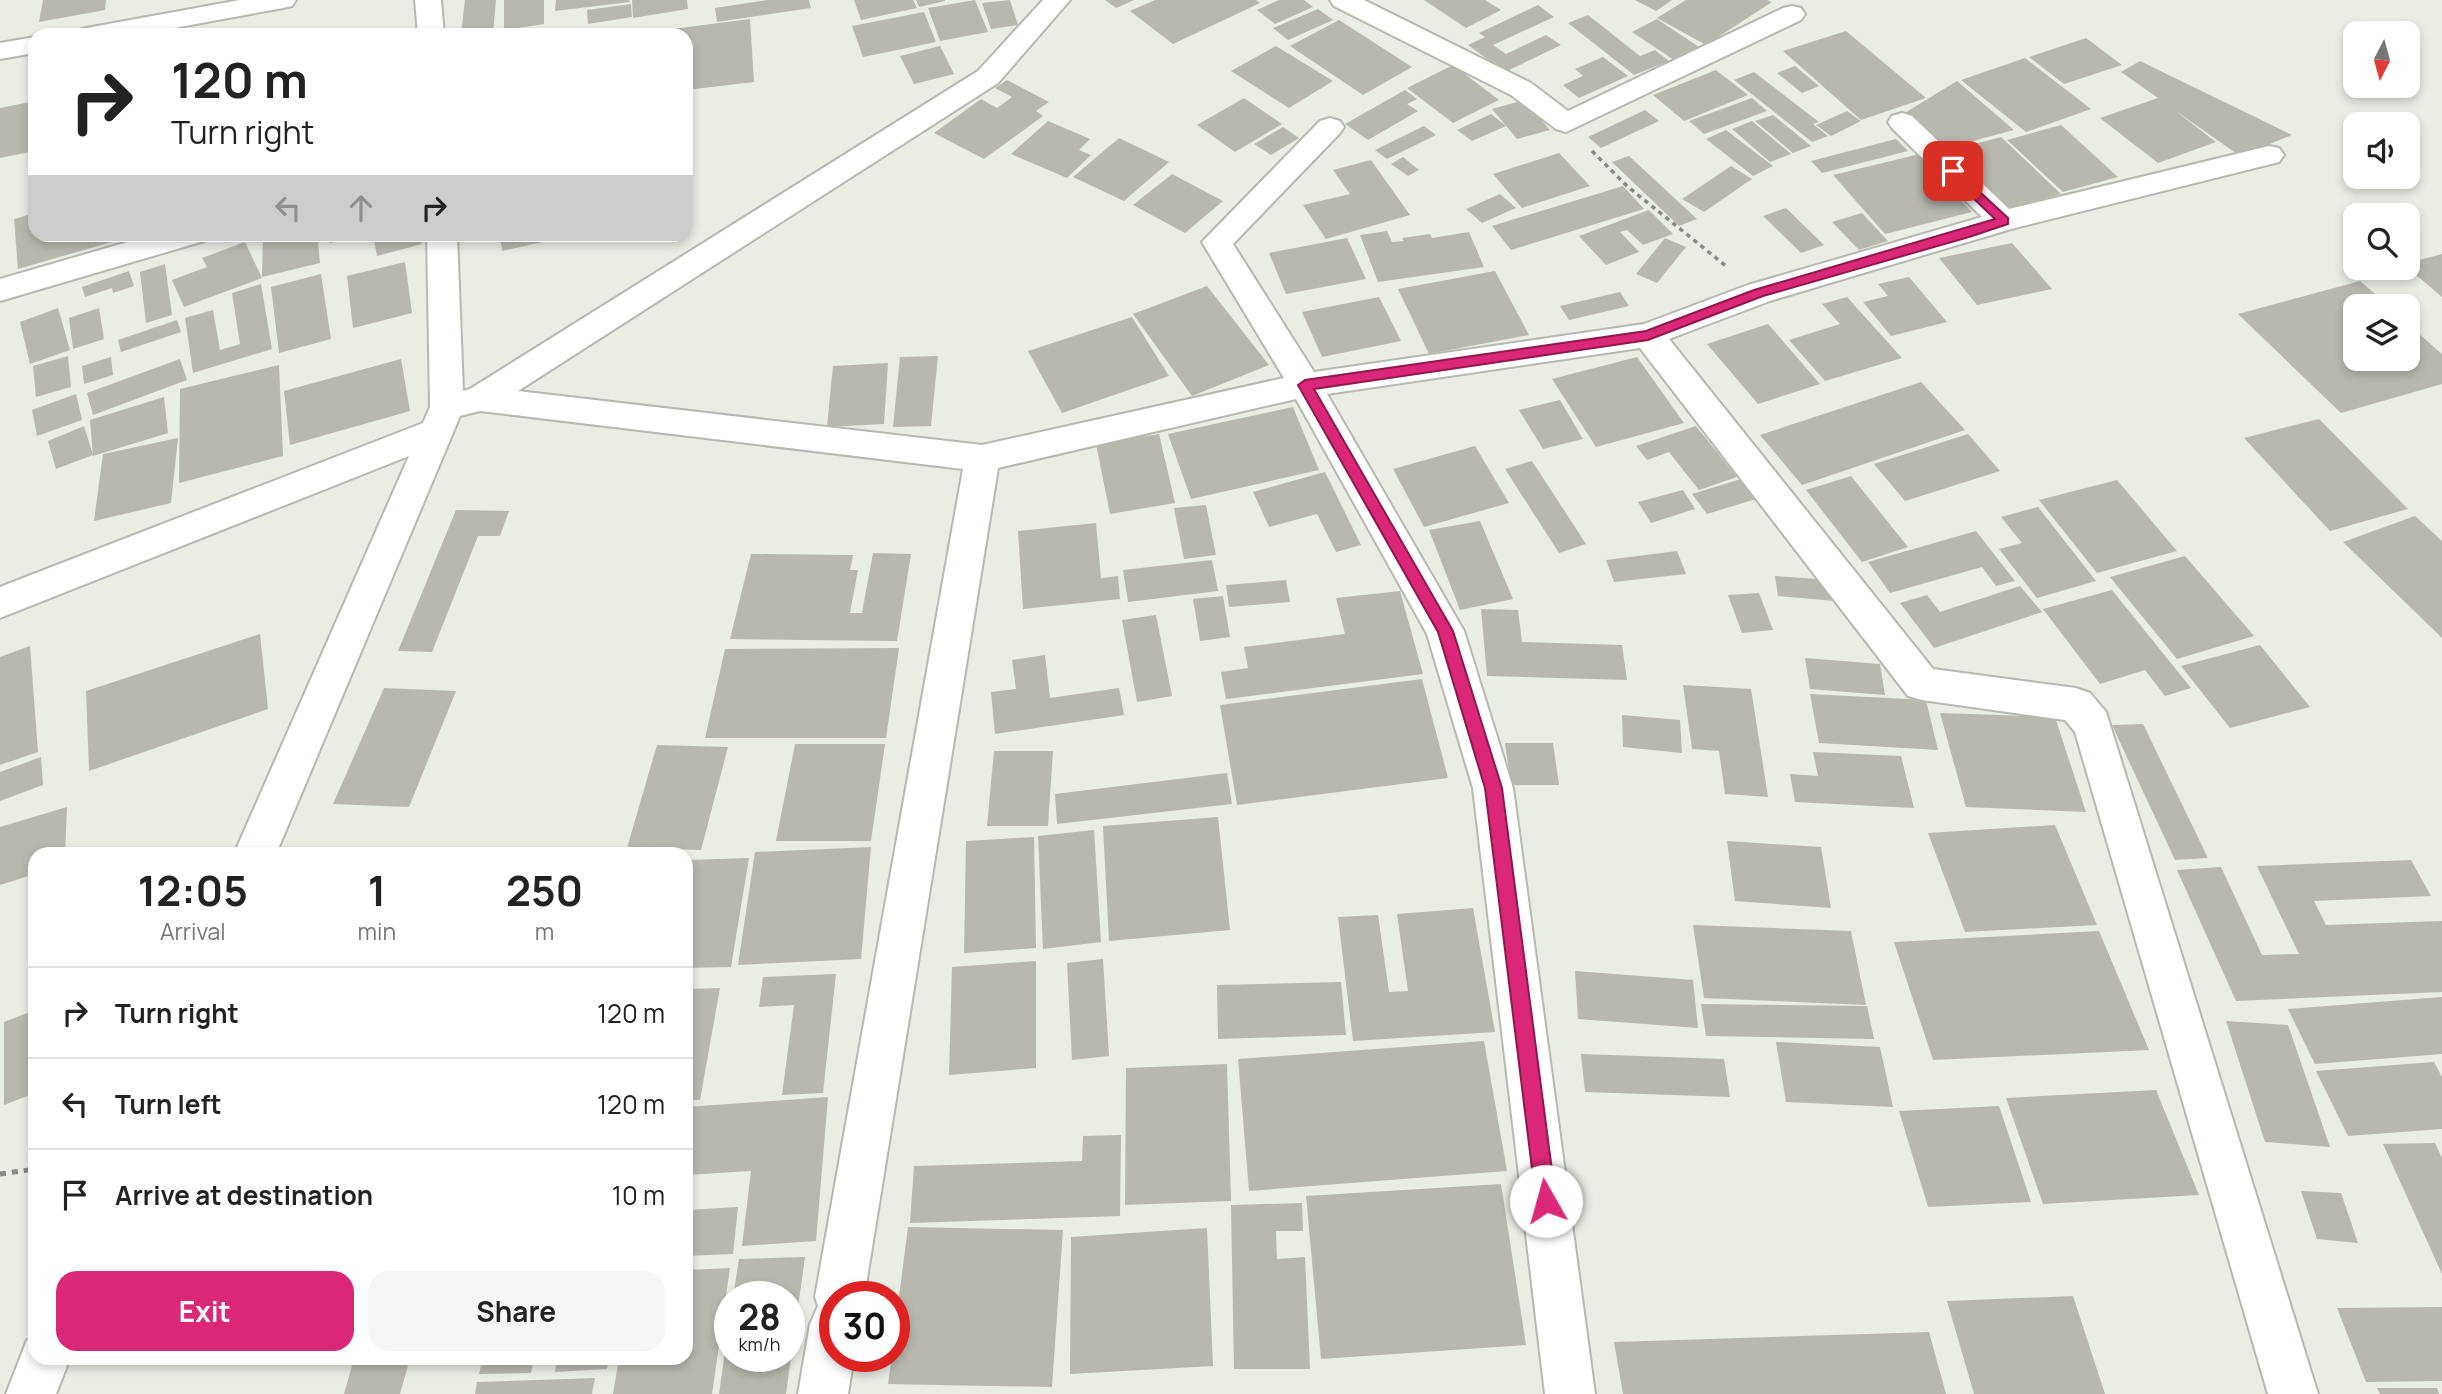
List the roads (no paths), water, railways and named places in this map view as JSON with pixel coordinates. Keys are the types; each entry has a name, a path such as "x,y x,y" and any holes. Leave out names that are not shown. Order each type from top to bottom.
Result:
{"street":[{"path":"130,28 282,0"},
{"path":"428,0 430,28"},
{"path":"0,603 454,413 988,77 1057,0"},
{"path":"1343,0 1521,89 1566,123 1792,14"},
{"path":"0,51 28,46"},
{"path":"1902,122 2003,221"},
{"path":"1330,127 1217,242 1305,385 1445,631 1493,788 1570,1394"},
{"path":"454,413 982,458 1305,385 1648,335 1759,293 2003,221 2269,155"},
{"path":"0,290 165,242"},
{"path":"258,847 454,413 443,242"},
{"path":"1648,335 1922,684 2076,705 2092,724 2293,1394"},
{"path":"842,1281 982,458"},
{"path":"31,1394 42,1365"},
{"path":"823,1394 827,1372"}]}
